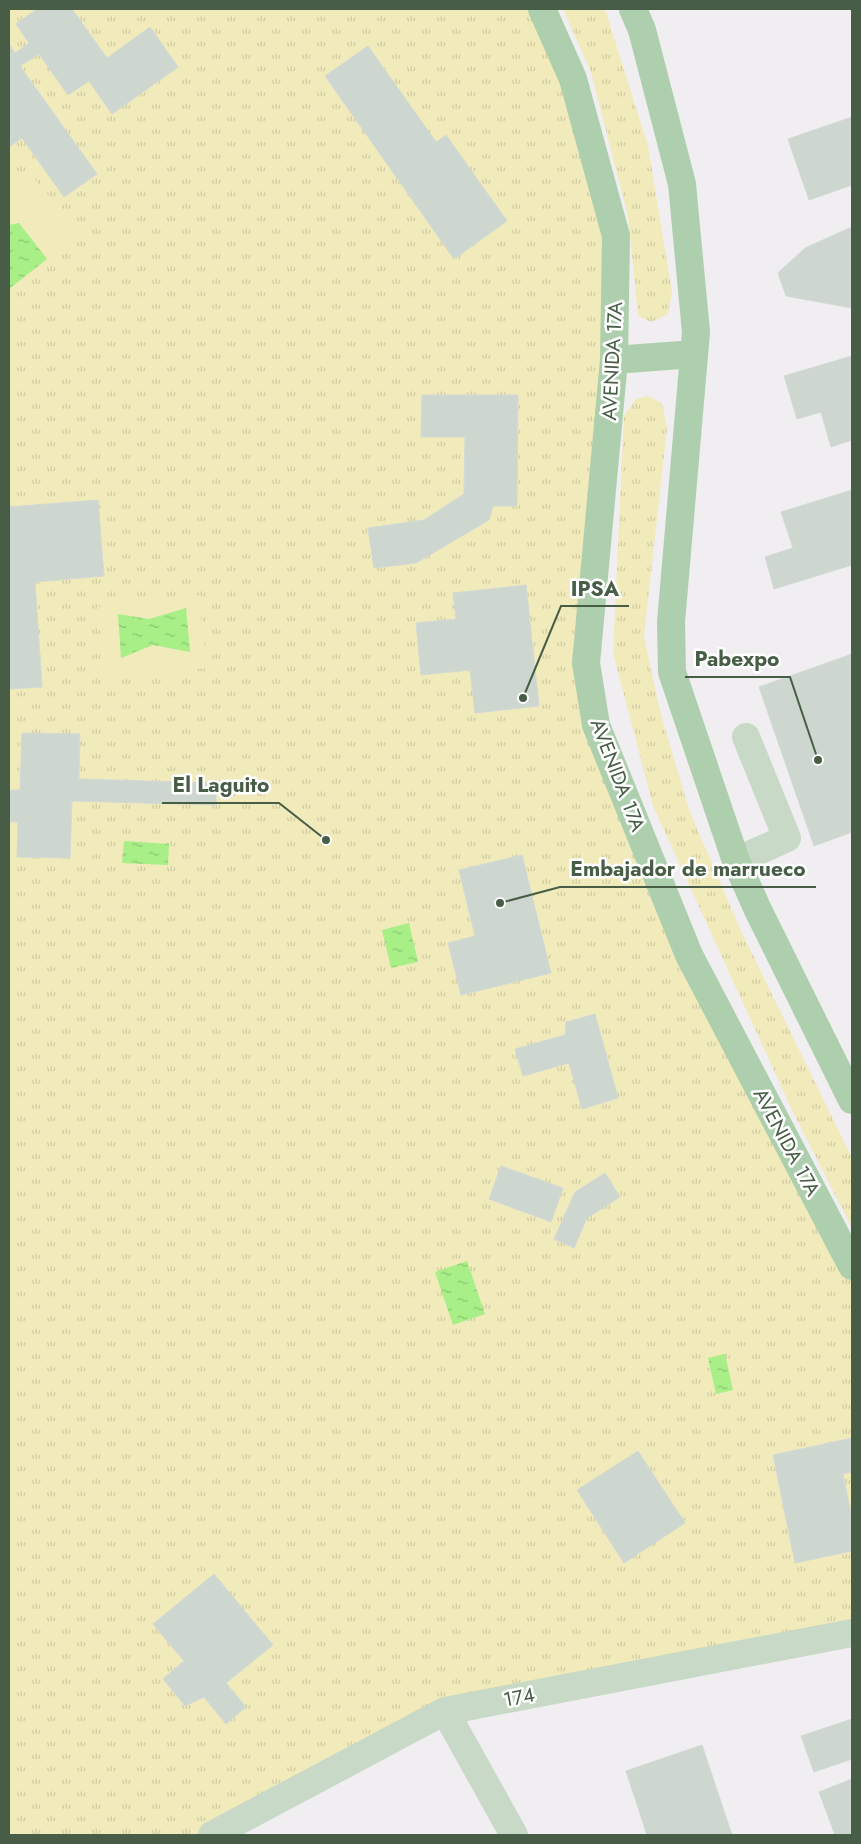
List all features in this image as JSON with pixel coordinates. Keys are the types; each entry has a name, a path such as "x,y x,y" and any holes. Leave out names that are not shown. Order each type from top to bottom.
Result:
{"main road":[{"name":"AVENIDA 17A","path":"542,9 573,79 616,236 614,360 586,663 596,724 689,955 852,1266"},
{"path":"633,9 642,30 682,184 696,332 671,622 672,672 736,861 758,910 852,1100"},
{"path":"614,360 694,354"}],"street":[{"path":"736,861 787,838 746,737"},
{"name":"174","path":"212,1835 445,1711 852,1634"},
{"path":"445,1711 514,1835"}],"green space":[{"path":"9,9 542,9 616,236 586,663 689,955 852,1266 852,1633 445,1711 212,1835 9,1835"},
{"path":"563,9 605,9 648,146 672,292 668,314 651,322 638,316 628,216 591,72"},
{"path":"30,174 83,234 9,291 9,179"},
{"path":"647,396 662,403 667,428 644,636 660,711 689,810 741,931 852,1158 852,1228 792,1110 653,806 613,653 624,416 636,399"},
{"path":"199,595 207,668 105,680 98,607"}],"water":[{"path":"19,223 47,259 9,289 9,225"},
{"path":"186,608 190,652 153,645 121,658 118,614 149,619"},
{"path":"124,841 169,844 168,865 122,863"},
{"path":"409,923 418,962 391,968 382,930"},
{"path":"467,1261 485,1314 453,1325 435,1272"},
{"path":"725,1354 733,1390 716,1394 708,1358"}],"building":[{"path":"37,9 72,9 107,58 150,27 178,67 112,114 89,81 68,95 39,54 20,66 97,174 64,197 22,138 9,147 9,44 15,53 29,43 16,24"},
{"path":"368,46 436,142 446,135 507,221 454,259 325,76"},
{"path":"852,117 852,185 809,200 788,139"},
{"path":"852,227 852,308 786,296 778,273 805,248"},
{"path":"852,356 852,440 831,447 821,412 797,419 784,376"},
{"path":"422,395 518,395 517,506 493,506 489,520 416,563 374,568 368,528 424,520 464,494 465,437 421,437"},
{"path":"852,490 852,565 774,589 765,557 793,548 781,512"},
{"path":"98,500 104,576 35,582 42,687 9,689 9,507"},
{"path":"526,585 539,706 475,713 470,670 421,675 416,623 456,619 453,593"},
{"path":"852,654 852,832 814,846 759,687"},
{"path":"22,733 80,734 79,779 216,783 216,805 72,801 70,858 17,857 18,822 9,822 9,790 20,790"},
{"path":"522,855 551,973 461,995 448,943 475,936 459,870"},
{"path":"595,1014 618,1098 582,1109 569,1063 523,1076 515,1049 565,1035 566,1022"},
{"path":"501,1166 563,1188 551,1222 489,1199"},
{"path":"605,1173 620,1197 587,1218 574,1248 554,1239 575,1192"},
{"path":"852,1438 852,1472 843,1474 852,1519 852,1551 795,1563 773,1455"},
{"path":"638,1451 685,1523 624,1563 577,1490"},
{"path":"214,1574 273,1645 226,1683 246,1707 226,1724 204,1697 185,1706 163,1679 184,1661 153,1624"},
{"path":"852,1719 852,1759 814,1772 801,1736"},
{"path":"702,1745 732,1835 647,1835 626,1771"},
{"path":"852,1779 852,1835 835,1835 819,1792"}],"place":[{"name":"IPSA","path":"523,698"},
{"name":"Pabexpo","path":"818,760"},
{"name":"El Laguito","path":"326,840"},
{"name":"Embajador de marrueco","path":"500,903"}]}
